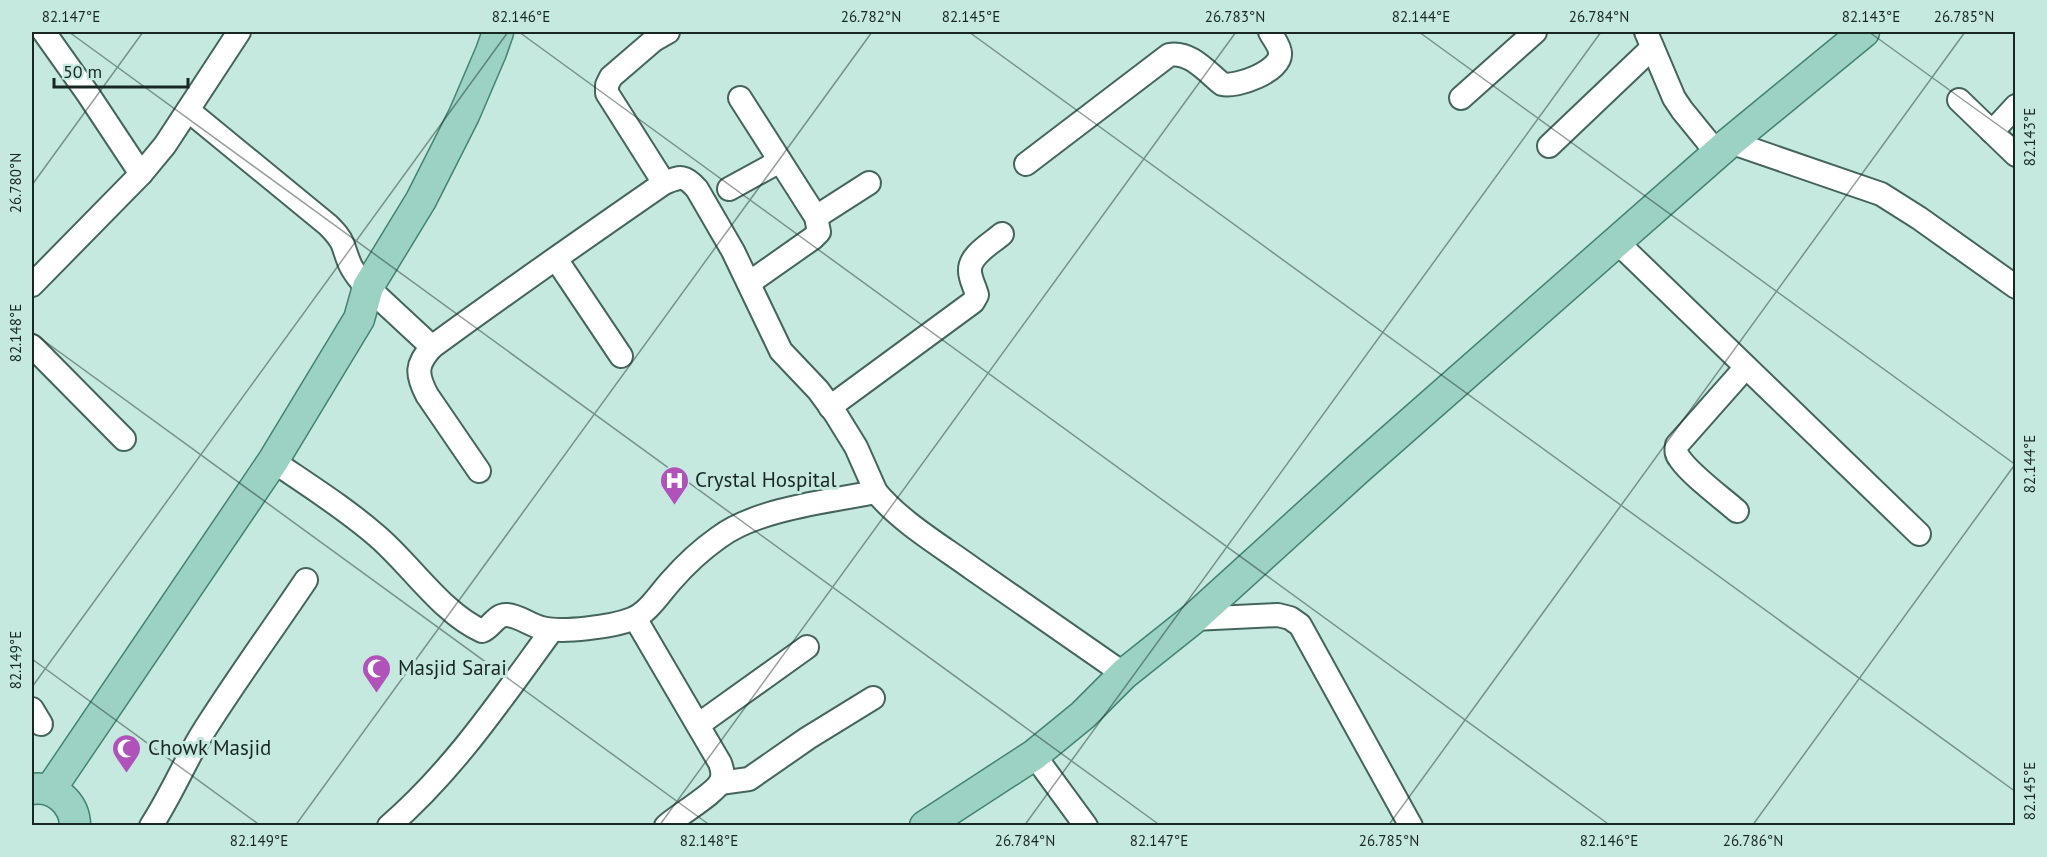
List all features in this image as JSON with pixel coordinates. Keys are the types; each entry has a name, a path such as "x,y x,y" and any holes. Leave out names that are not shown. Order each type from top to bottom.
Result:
{"main road":[{"path":"75,825 71,808 62,797 41,790 273,461 359,319 375,292 464,115 498,32"},
{"path":"375,292 414,246 457,170 505,63 516,32"},
{"path":"925,825 1034,754 1083,715 1124,674 1193,619 1358,469 1724,148 1864,32"}],"street":[{"path":"44,32 141,174"},
{"path":"32,285 141,174 165,145 239,32"},
{"path":"1026,164 1169,55 1178,53 1189,57 1221,84 1228,86 1273,68 1279,60 1280,52 1270,32"},
{"path":"1461,98 1535,32"},
{"path":"653,34 611,77 607,85 607,93 664,183"},
{"path":"1548,146 1649,40 1674,98 1682,110 1724,148 1881,194 2016,287"},
{"path":"740,98 816,217 819,232 749,283"},
{"path":"1959,99 2016,155"},
{"path":"1992,132 2016,106"},
{"path":"189,111 328,225 343,244 352,270 432,347"},
{"path":"729,189 780,161"},
{"path":"478,471 420,382 419,369 423,356 501,296 664,183 680,177 689,180 697,189 734,251 782,351 830,406 856,447 876,492 884,501 942,547 1124,674"},
{"path":"816,217 869,183"},
{"path":"830,406 973,302 977,295 969,273 970,265 975,257 1002,234"},
{"path":"1617,242 1919,534"},
{"path":"556,259 621,356"},
{"path":"32,346 124,439"},
{"path":"1737,511 1678,458 1676,450 1677,445 1746,367"},
{"path":"273,461 354,517 378,537 448,608 482,631 488,629 500,616 508,615 541,627 566,631 635,618 693,558 739,525 782,511 876,492"},
{"path":"151,825 212,718 306,580"},
{"path":"1193,619 1278,615 1290,618 1300,625 1411,825"},
{"path":"635,618 720,763 723,773 720,783"},
{"path":"389,825 409,809 477,732 552,630"},
{"path":"698,725 807,647"},
{"path":"666,825 720,783 749,779 807,738 873,698"},
{"path":"1034,754 1086,825"}],"place":[{"name":"Crystal Hospital","path":"674,506"},
{"name":"Masjid Sarai","path":"377,694"},
{"name":"Chowk Masjid","path":"127,774"}]}
